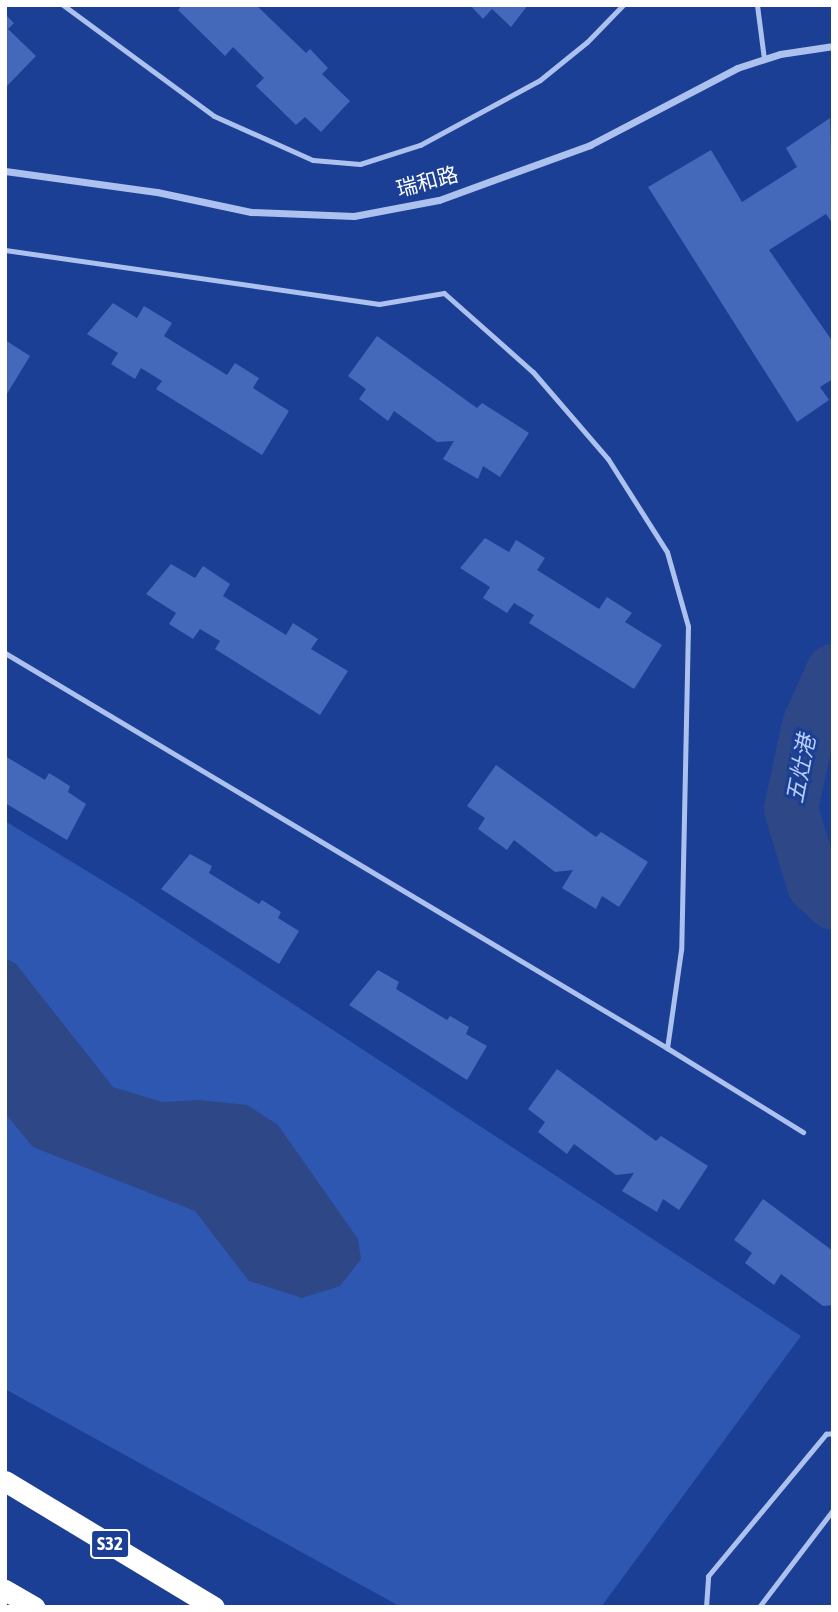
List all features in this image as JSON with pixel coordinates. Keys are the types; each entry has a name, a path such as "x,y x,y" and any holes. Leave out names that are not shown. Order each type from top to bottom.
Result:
{"highway":[{"name":"S32","path":"5,1481 214,1607"},
{"path":"5,1590 34,1607"}],"street":[{"name":"瑞和路","path":"5,171 157,192 251,212 354,216 439,200 590,145 764,59 833,46"}],"lane":[{"path":"63,5 214,116 313,160 360,164 420,145 540,80 587,42 623,5"},
{"path":"757,5 764,59"},
{"path":"5,250 379,304 443,293 533,372 608,459 667,552 688,626 690,711 681,950 667,1048"},
{"path":"5,653 803,1132"},
{"path":"706,1607 708,1576 826,1434 833,1433"},
{"path":"759,1607 833,1510"}],"shaded area":[{"path":"5,821 131,898 801,1336 601,1607 401,1607 5,1389"},
{"path":"5,958 16,964 113,1087 162,1102 199,1100 247,1105 278,1125 358,1239 361,1259 340,1286 302,1298 249,1281 195,1211 33,1147 5,1113"}],"building":[{"path":"182,5 256,5 306,53 310,49 328,68 322,74 350,101 321,132 305,117 296,125 256,86 264,78 233,47 225,56 178,10"},
{"path":"470,5 528,5 511,27 492,9 483,19"},
{"path":"5,14 14,23 8,29 36,56 7,86"},
{"path":"830,118 833,224 826,214 769,250 833,342 833,379 820,387 829,400 797,422 648,187 711,150 742,202 797,167 786,148"},
{"path":"113,303 137,318 144,306 172,323 164,336 227,375 235,363 259,378 253,388 289,411 262,455 156,389 162,381 141,368 135,379 111,364 118,353 87,334"},
{"path":"377,336 477,408 482,403 529,433 500,477 483,466 478,479 443,459 454,441 437,442 394,411 388,421 359,399 366,389 348,376"},
{"path":"5,340 30,356 5,397"},
{"path":"485,538 509,552 516,540 545,558 537,570 599,609 607,597 632,613 625,622 662,645 634,689 529,623 534,615 514,603 507,613 483,598 490,587 460,568"},
{"path":"171,564 195,578 203,566 230,584 223,596 286,635 293,623 318,639 311,649 348,671 320,715 215,649 220,641 200,629 193,639 169,624 176,613 146,594"},
{"path":"5,756 45,780 49,773 70,786 68,792 86,804 67,840 5,803"},
{"path":"496,765 596,837 601,832 648,862 619,907 602,896 596,909 562,888 573,870 555,872 514,840 507,850 478,829 485,818 467,806"},
{"path":"190,854 212,866 209,873 259,904 262,900 281,912 278,918 299,931 279,964 161,889"},
{"path":"378,970 399,982 396,989 447,1020 450,1016 469,1027 466,1034 487,1046 467,1080 349,1005"},
{"path":"557,1069 656,1141 661,1136 708,1166 679,1210 663,1199 657,1212 622,1191 634,1173 616,1175 574,1144 567,1154 538,1132 545,1122 528,1109"},
{"path":"763,1199 833,1251 833,1305 823,1306 781,1274 774,1285 745,1263 752,1253 734,1240"}],"waterway":[{"name":"五灶港","path":"833,671 809,725 791,809 814,885 833,903"}]}
